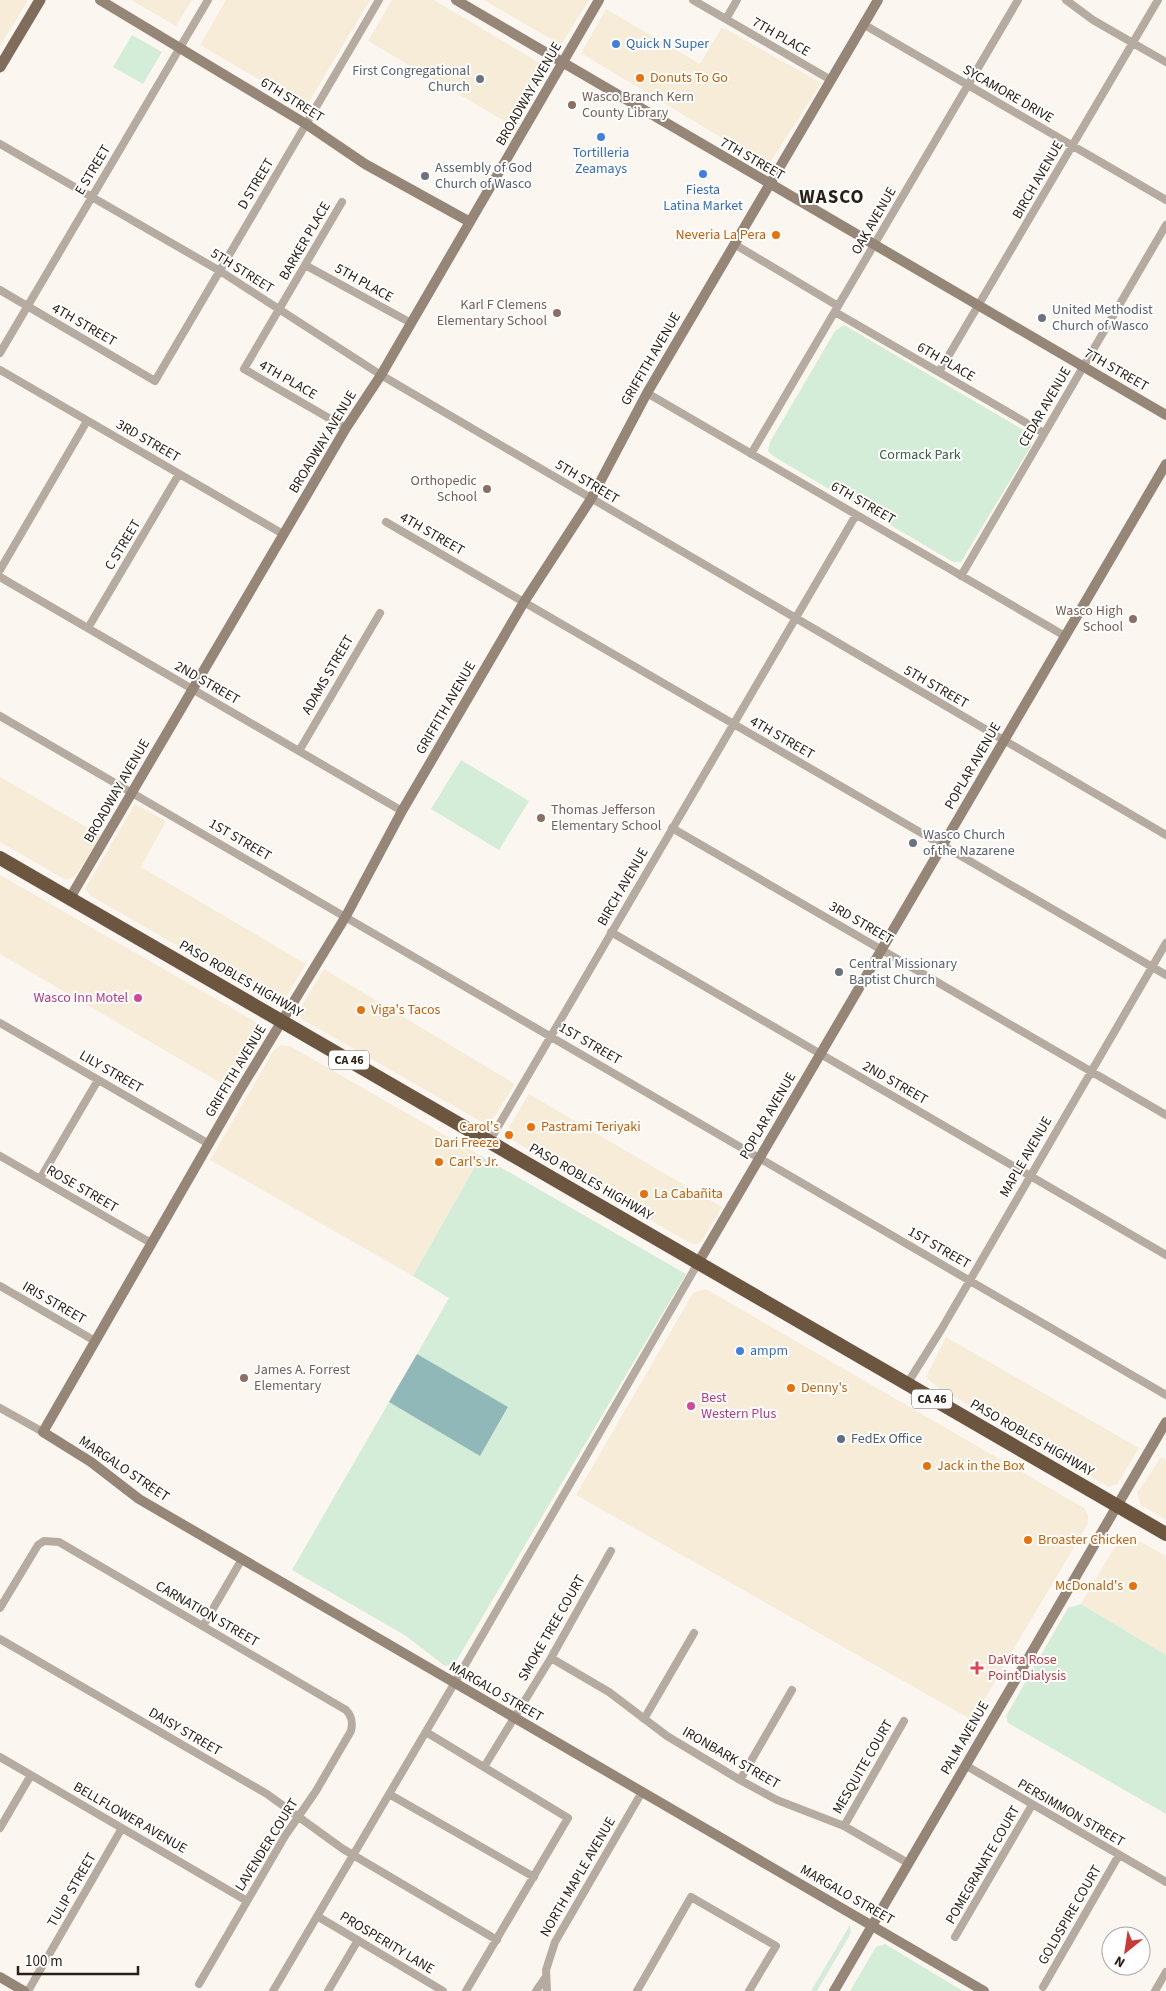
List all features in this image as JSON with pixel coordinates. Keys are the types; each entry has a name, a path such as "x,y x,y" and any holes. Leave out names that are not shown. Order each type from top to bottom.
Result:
{"highway":[{"name":"PASO ROBLES HIGHWAY","path":"0,858 1166,1534"}],"main road":[{"path":"0,67 40,0"}],"street":[{"name":"6TH STREET","path":"100,0 306,124 364,164 470,222"},
{"name":"E STREET","path":"0,353 208,0"},
{"name":"D STREET","path":"155,380 379,0"},
{"name":"7TH STREET","path":"456,0 1166,415"},
{"name":"BROADWAY AVENUE","path":"70,898 346,428 381,375 564,63 598,0"},
{"name":"7TH PLACE","path":"693,0 831,80"},
{"path":"726,19 737,0"},
{"name":"GRIFFITH AVENUE","path":"43,1432 209,1144 346,916 402,811 524,602 591,498 647,393 878,0"},
{"name":"OAK AVENUE","path":"751,454 1018,0"},
{"path":"1066,0 1093,20 1166,62"},
{"name":"BIRCH AVENUE","path":"940,372 1158,0"},
{"name":"SYCAMORE DRIVE","path":"863,24 1166,200"},
{"name":"5TH STREET","path":"0,144 220,271 381,375 1166,835"},
{"name":"BARKER PLACE","path":"244,369 342,202"},
{"name":"CEDAR AVENUE","path":"961,576 1166,226"},
{"name":"6TH PLACE","path":"734,244 940,372 1044,433"},
{"name":"5TH PLACE","path":"306,265 411,323"},
{"name":"4TH STREET","path":"0,290 155,380"},
{"name":"4TH PLACE","path":"244,369 346,428"},
{"name":"3RD STREET","path":"0,370 283,534"},
{"name":"6TH STREET","path":"647,393 1065,636"},
{"path":"0,570 88,420"},
{"name":"POPLAR AVENUE","path":"698,1263 1166,464"},
{"name":"C STREET","path":"88,628 179,474"},
{"name":"BIRCH AVENUE","path":"489,1142 856,515"},
{"name":"4TH STREET","path":"386,522 1166,975"},
{"name":"2ND STREET","path":"0,577 402,811"},
{"name":"ADAMS STREET","path":"299,751 380,613"},
{"name":"1ST STREET","path":"0,716 1166,1395"},
{"name":"3RD STREET","path":"672,828 1166,1115"},
{"name":"2ND STREET","path":"611,932 1166,1255"},
{"name":"MAPLE AVENUE","path":"907,1384 941,1330 968,1280 1166,943"},
{"name":"LILY STREET","path":"0,1022 209,1144"},
{"path":"40,1179 98,1080"},
{"name":"ROSE STREET","path":"0,1156 152,1243"},
{"path":"273,1991 390,1794 698,1263"},
{"name":"IRIS STREET","path":"0,1286 95,1341"},
{"name":"MARGALO STREET","path":"0,1408 91,1462 139,1499 512,1718 984,1991"},
{"name":"PALM AVENUE","path":"834,1991 1166,1422"},
{"name":"CARNATION STREET","path":"0,1608 33,1551 44,1541 59,1542 346,1710 352,1719"},
{"name":"SMOKE TREE COURT","path":"484,1767 512,1718 551,1658 611,1550"},
{"path":"203,1626 242,1559"},
{"path":"644,1719 694,1633"},
{"name":"DAISY STREET","path":"0,1639 268,1794 353,1855 497,1940"},
{"name":"IRONBARK STREET","path":"551,1658 608,1692 694,1753 740,1780 777,1800 844,1826 908,1863"},
{"path":"740,1780 792,1690"},
{"name":"LAVENDER COURT","path":"199,1984 284,1836 316,1791 351,1731 352,1719"},
{"name":"MESQUITE COURT","path":"844,1826 904,1721"},
{"path":"426,1732 568,1818 466,1991"},
{"name":"BELLFLOWER AVENUE","path":"0,1757 247,1900"},
{"name":"PERSIMMON STREET","path":"965,1765 1166,1882"},
{"path":"0,1828 31,1775"},
{"name":"NORTH MAPLE AVENUE","path":"536,1991 545,1978 552,1950 559,1933 642,1792"},
{"path":"390,1794 534,1877"},
{"name":"POMEGRANATE COURT","path":"955,1937 1032,1805"},
{"name":"TULIP STREET","path":"28,1991 122,1828"},
{"name":"GOLDSPIRE COURT","path":"1042,1987 1119,1855"},
{"path":"637,1991 691,1896 776,1946 749,1991"},
{"name":"PROSPERITY LANE","path":"317,1916 443,1991"},
{"path":"328,1991 358,1940"},
{"path":"1155,1991 1166,1972"},
{"path":"0,1977 24,1991"},
{"name":"NORTH MAPLE AVENUE","path":"545,1978 547,1991"}],"shaded area":[{"path":"0,0 28,0 0,46"},
{"path":"131,0 192,0 176,26"},
{"path":"226,0 370,0 306,107 200,45"},
{"path":"392,0 434,0 548,68 513,126 368,41"},
{"path":"484,0 589,0 561,45"},
{"path":"606,9 700,64 722,27 821,83 768,166 581,53"},
{"path":"0,777 102,836 75,876 66,880 0,842"},
{"path":"135,804 166,821 141,867 306,964 281,1005 91,896 85,889"},
{"path":"0,875 263,1026 264,1034 231,1089 0,954"},
{"path":"324,969 515,1084 491,1122 485,1124 300,1018 298,1012"},
{"path":"281,1045 290,1046 481,1156 413,1276 210,1160 274,1050"},
{"path":"529,1094 722,1207 702,1241 697,1244 690,1243 512,1140 508,1132 509,1127"},
{"path":"706,1289 1084,1508 1088,1515 1088,1523 972,1720 576,1495 693,1293"},
{"path":"946,1337 1139,1448 1117,1484 1108,1487 937,1387 926,1377"},
{"path":"1161,1457 1166,1460 1166,1520 1141,1505 1137,1493"},
{"path":"1125,1536 1132,1537 1166,1556 1166,1655 1081,1604 1119,1540"}],"green space":[{"path":"132,35 162,52 143,84 113,67"},
{"name":"Cormack Park","path":"844,325 1032,435 1031,446 961,562 953,562 773,456 768,451 770,442 835,331"},
{"path":"461,760 529,801 499,850 431,809"},
{"path":"481,1156 686,1274 455,1663 445,1666 406,1636 292,1570 389,1402 480,1456 508,1408 417,1354 449,1298 413,1276"},
{"path":"1081,1604 1166,1655 1166,1814 1008,1723 1006,1716 1068,1608"},
{"path":"850,1925 851,1933 817,1991 811,1991"},
{"path":"885,1944 963,1991 850,1991 876,1947"}],"water":[{"path":"417,1354 508,1407 480,1456 389,1402"}],"place":[{"name":"Quick N Super","path":"616,44"},
{"name":"Donuts To Go","path":"640,78"},
{"name":"First Congregational Church","path":"480,79"},
{"name":"Wasco Branch Kern County Library","path":"572,105"},
{"name":"Tortilleria Zeamays","path":"601,137"},
{"name":"Fiesta Latina Market","path":"703,174"},
{"name":"Assembly of God Church of Wasco","path":"425,176"},
{"name":"Neveria La Pera","path":"776,235"},
{"name":"Karl F Clemens Elementary School","path":"557,313"},
{"name":"United Methodist Church of Wasco","path":"1042,318"},
{"name":"Orthopedic School","path":"487,489"},
{"name":"Wasco High School","path":"1133,619"},
{"name":"Thomas Jefferson Elementary School","path":"541,818"},
{"name":"Wasco Church of the Nazarene","path":"913,843"},
{"name":"Central Missionary Baptist Church","path":"839,972"},
{"name":"Wasco Inn Motel","path":"138,998"},
{"name":"Viga's Tacos","path":"361,1010"},
{"name":"Pastrami Teriyaki","path":"531,1127"},
{"name":"Carol's Dari Freeze","path":"509,1135"},
{"name":"Carl's Jr.","path":"439,1162"},
{"name":"La Cabañita","path":"644,1194"},
{"name":"ampm","path":"740,1351"},
{"name":"James A. Forrest Elementary","path":"244,1378"},
{"name":"Denny's","path":"791,1388"},
{"name":"Best Western Plus","path":"691,1406"},
{"name":"FedEx Office","path":"841,1439"},
{"name":"Jack in the Box","path":"927,1466"},
{"name":"Broaster Chicken","path":"1028,1540"},
{"name":"McDonald's","path":"1133,1586"},
{"name":"DaVita Rose Point Dialysis","path":"977,1668"}],"district":[{"name":"WASCO","path":"832,197"}]}
